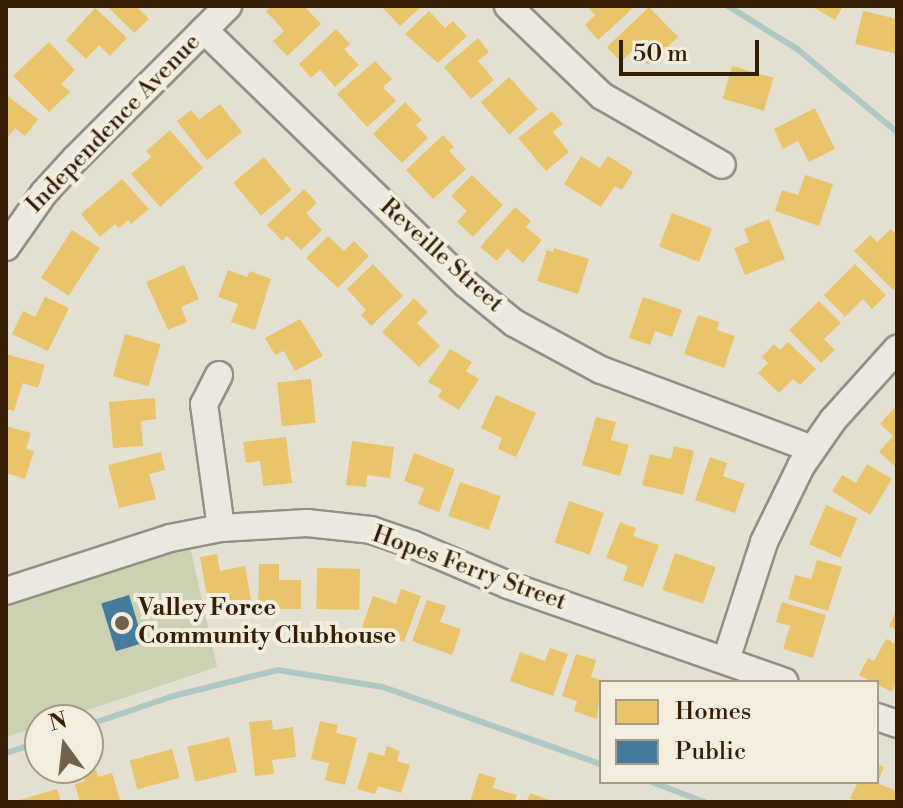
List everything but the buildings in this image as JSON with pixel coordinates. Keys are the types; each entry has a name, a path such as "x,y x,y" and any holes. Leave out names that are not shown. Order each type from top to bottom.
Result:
{"street":[{"name":"Independence Avenue","path":"6,247 54,181 228,6"},
{"path":"508,6 602,96 722,165"},
{"name":"Reveille Street","path":"204,30 466,284 514,323 601,370 812,449"},
{"path":"726,660 764,542 812,449 855,394 897,349"},
{"path":"219,375 204,404 221,528"},
{"name":"Hopes Ferry Street","path":"6,591 170,538 221,528 283,522 371,530 508,585 780,680"}],"green space":[{"path":"190,547 217,667 104,704 24,704 24,731 6,737 6,607"}],"waterway":[{"path":"728,6 797,49 897,132"},
{"path":"104,720 173,696 278,670 383,687 599,763"},
{"path":"6,753 24,747"},
{"path":"657,784 704,802"}],"place":[{"name":"Valley Force Community Clubhouse","path":"122,623"}]}
